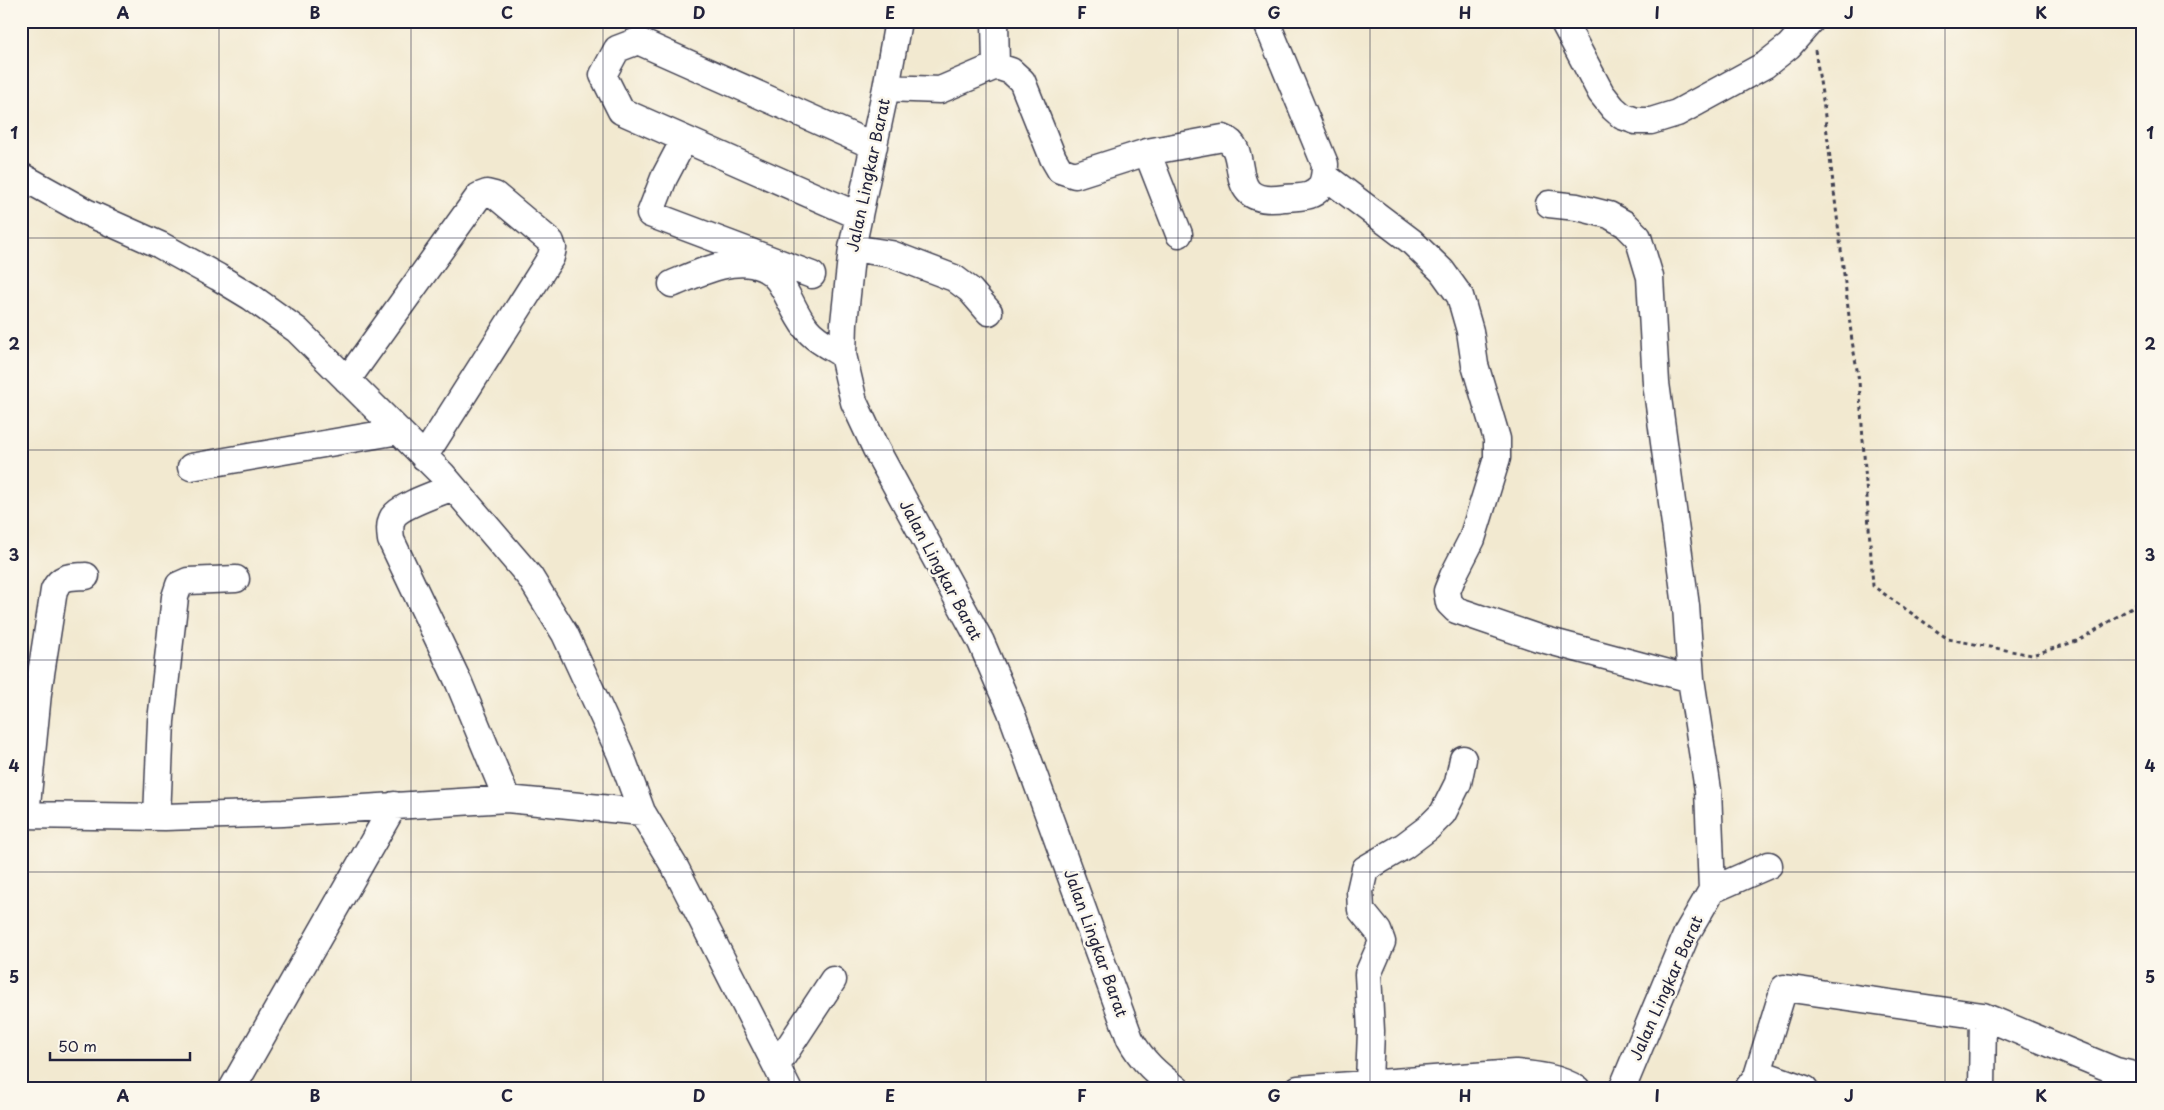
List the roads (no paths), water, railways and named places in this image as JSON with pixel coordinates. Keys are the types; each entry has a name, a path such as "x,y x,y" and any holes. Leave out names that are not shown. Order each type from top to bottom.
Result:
{"street":[{"name":"Jalan Lingkar Barat","path":"898,21 851,260 844,355 854,402 876,450 981,642 1011,712 1130,1040 1148,1066 1177,1089"},
{"path":"996,21 996,66"},
{"path":"886,88 940,90 996,66 1011,70 1022,81 1053,158 1060,170 1075,175 1147,152 1214,138 1230,140 1234,146 1243,183 1248,192 1268,201 1313,194 1321,186 1325,176 1325,164 1266,21"},
{"path":"1563,21 1601,92 1613,108 1622,116 1651,122 1677,113 1765,65 1789,46 1810,22"},
{"path":"859,216 621,111 603,74 617,49 638,41 874,146"},
{"path":"684,140 664,178 650,214 812,275"},
{"path":"1147,152 1179,234"},
{"path":"21,176 86,212 160,245 251,297 297,330 453,487 530,577 565,634 620,753 642,812 676,869 788,1089"},
{"path":"1325,176 1411,241 1442,272 1460,296 1470,330 1475,364 1497,439 1497,458 1472,539 1447,591 1449,603 1456,610 1538,638 1691,679"},
{"path":"347,380 479,196 487,193 494,195 551,242 553,248 551,257 424,457"},
{"path":"1549,204 1577,207 1609,214 1625,224 1638,237 1650,277 1656,383 1686,606 1691,679 1708,790 1712,890 1769,865"},
{"path":"778,280 812,275 851,260 891,254 954,278 970,290 989,312"},
{"path":"672,284 712,267 744,264 758,265 778,280 806,329 819,340 844,355"},
{"path":"191,467 398,431"},
{"path":"453,487 400,510 393,517 390,528 390,540 459,683 507,799"},
{"path":"86,576 63,578 57,582 54,590 38,693 24,815 157,817 283,813 507,799 642,812"},
{"path":"157,817 161,721 175,597 179,585 188,581 236,579"},
{"path":"1369,1082 1371,1030 1368,974 1382,942 1378,931 1362,910 1361,878 1365,868 1404,846 1428,828 1443,813 1458,783 1463,759"},
{"path":"232,1089 394,805"},
{"name":"Jalan Lingkar Barat","path":"1622,1089 1687,933 1712,890"},
{"path":"776,1065 833,980"},
{"path":"1753,1082 1784,988 1983,1016 2116,1071 2129,1074"},
{"path":"1982,1089 1983,1016"},
{"path":"1298,1089 1369,1082 1514,1073 1544,1076 1569,1084 1577,1089"},
{"path":"1753,1082 1768,1076 1805,1089"}]}
